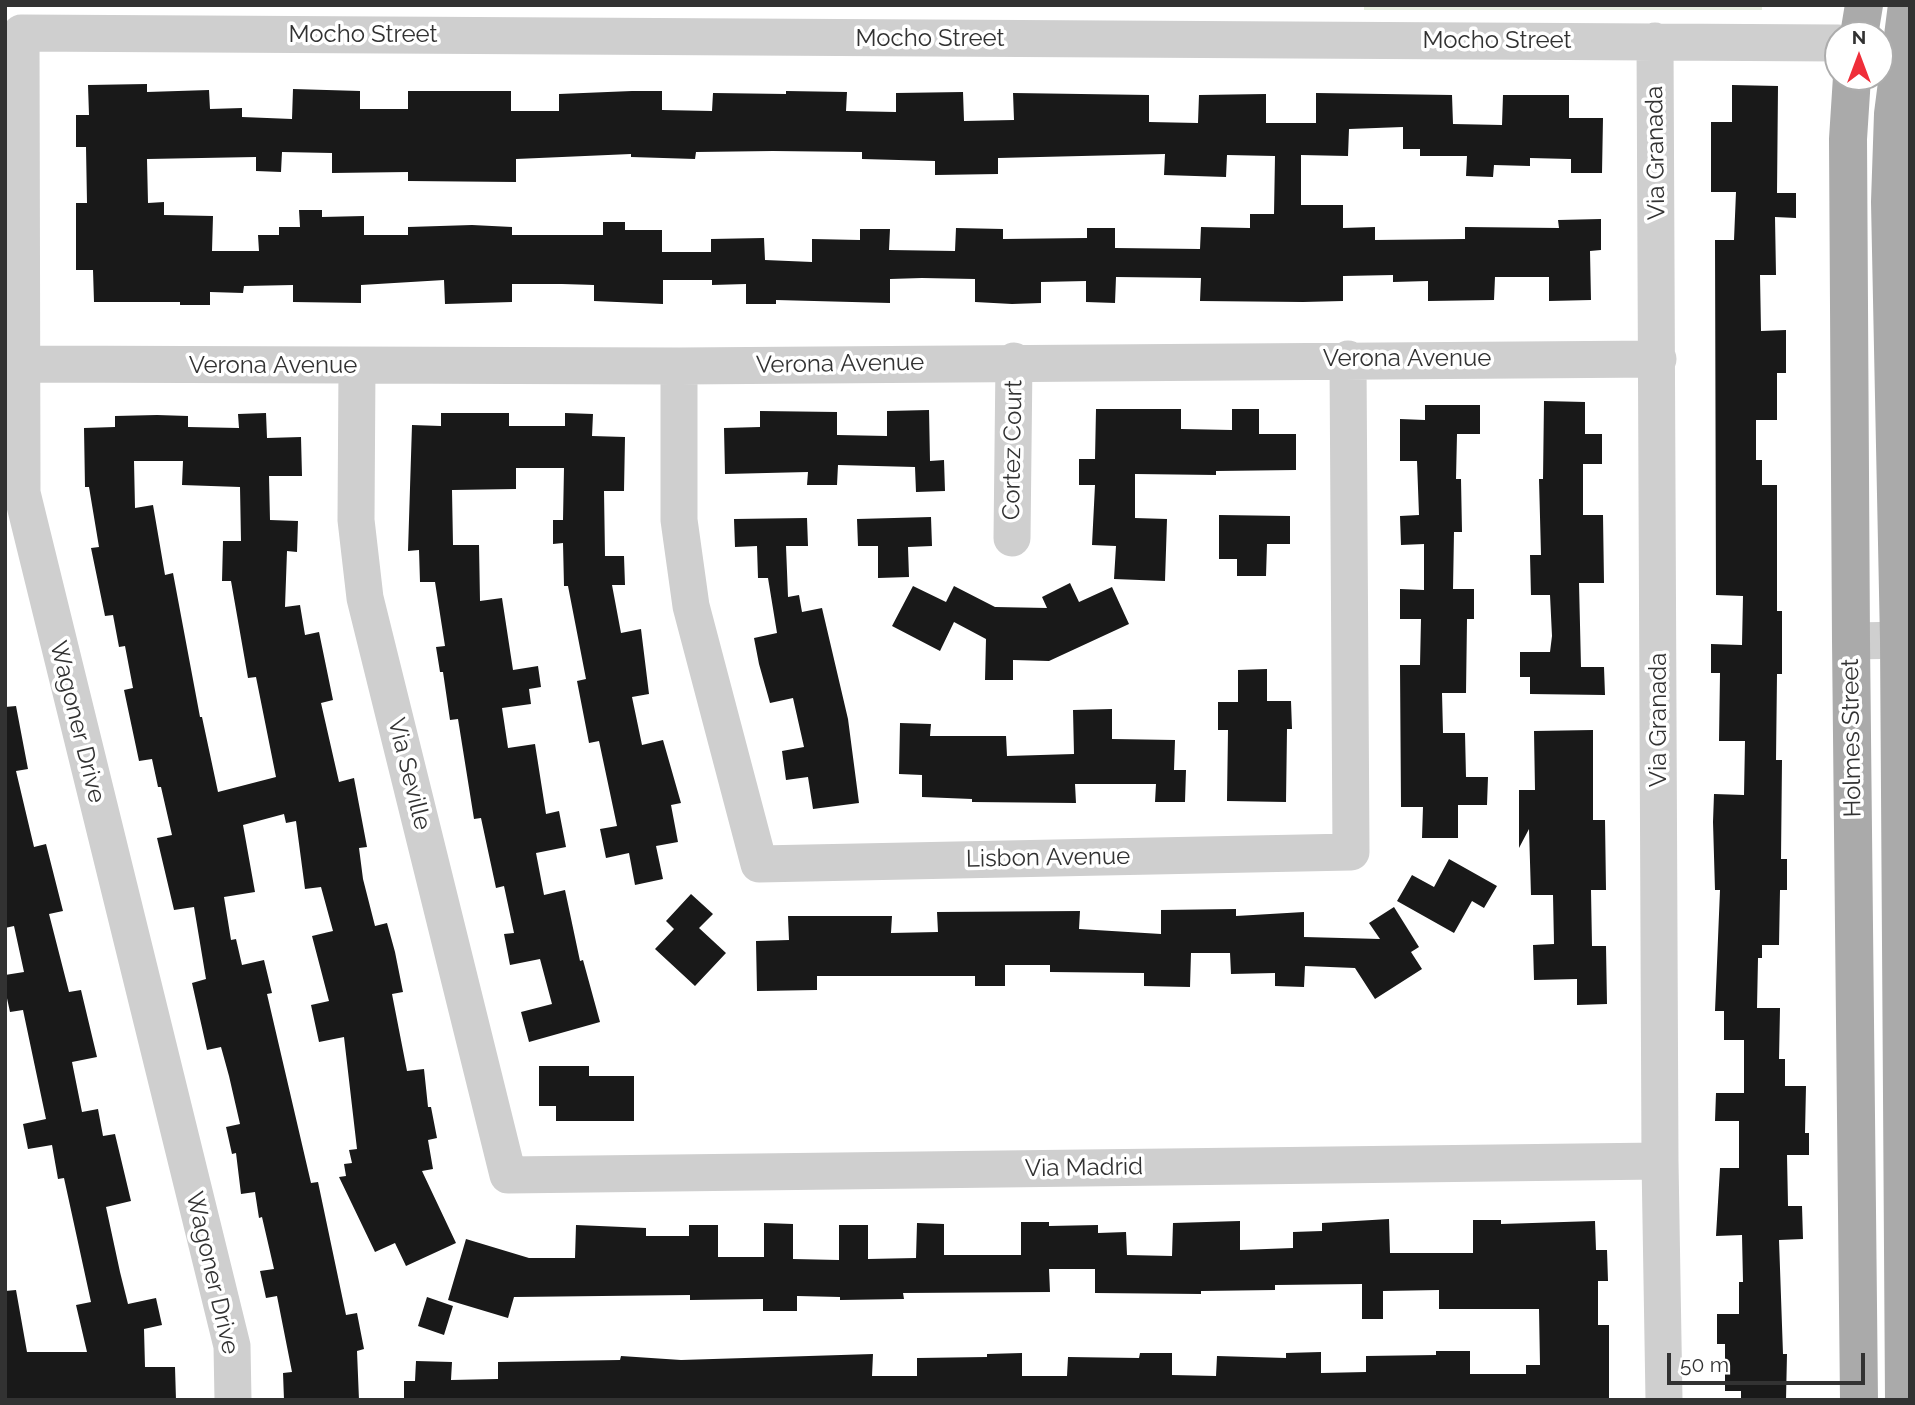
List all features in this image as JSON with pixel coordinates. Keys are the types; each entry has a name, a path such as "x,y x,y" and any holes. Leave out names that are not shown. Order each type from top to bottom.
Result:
{"main road":[{"name":"Holmes Street","path":"1894,38 1907,5"},
{"name":"Holmes Street","path":"1851,91 1848,139 1850,641 1859,1400"},
{"name":"Holmes Street","path":"1892,91 1890,202 1904,640 1904,1400"}],"street":[{"name":"Mocho Street","path":"21,33 1824,43"},
{"name":"Wagoner Drive","path":"21,33 22,493 232,1346 233,1400"},
{"name":"Via Granada","path":"1655,41 1660,1161 1664,1400"},
{"name":"Lisbon Avenue","path":"679,366 679,520 691,606 759,864 1351,852 1348,359"},
{"name":"Verona Avenue","path":"22,364 679,366 1014,361 1658,359"},
{"name":"Cortez Court","path":"1012,538 1014,361"},
{"name":"Via Seville","path":"357,366 356,520 365,598 508,1175"},
{"path":"1850,641 1904,640"},
{"name":"Via Madrid","path":"508,1175 1660,1161"}],"green space":[{"path":"1364,5 1762,5 1762,10 1364,10"}],"building":[{"path":"147,84 147,92 209,90 210,109 242,108 242,117 292,119 293,89 360,91 360,109 408,109 408,91 511,91 511,111 559,111 559,94 662,91 662,110 712,111 713,93 786,94 786,91 847,92 846,111 896,112 896,93 963,92 964,121 1014,120 1013,93 1149,95 1149,122 1198,123 1199,95 1266,94 1266,123 1316,123 1316,93 1452,95 1453,124 1502,125 1503,95 1569,95 1569,118 1603,118 1602,173 1571,173 1571,159 1530,158 1530,166 1494,165 1493,177 1466,176 1467,156 1420,156 1420,149 1403,149 1403,127 1349,129 1348,156 1301,155 1301,205 1343,205 1343,228 1375,227 1375,240 1465,239 1465,227 1559,228 1558,220 1601,219 1601,250 1590,251 1591,300 1549,301 1549,277 1495,277 1494,300 1428,301 1428,281 1393,282 1393,275 1343,276 1343,301 1303,302 1200,301 1201,278 1116,277 1115,303 1086,302 1086,281 1041,282 1041,303 1012,304 975,302 975,279 922,278 890,279 890,303 776,300 776,304 746,304 746,284 712,285 712,280 663,280 663,304 594,301 594,285 512,284 512,302 445,304 444,280 361,285 361,303 293,302 293,285 244,286 243,293 210,292 210,305 180,305 180,302 94,302 93,270 76,270 76,203 87,203 86,147 76,147 76,115 89,115 88,85","holes":["282,152 332,153 332,173 408,172 408,181 516,182 516,159 631,154 631,157 695,159 696,152 862,152 862,159 935,161 935,175 998,174 998,158 1165,154 1164,175 1226,177 1227,155 1275,156 1274,214 1250,214 1250,228 1201,227 1200,249 1115,248 1115,228 1087,228 1087,238 1003,239 1003,229 956,228 955,251 889,250 890,229 860,229 860,240 812,239 812,262 765,260 764,238 711,239 711,252 662,252 662,230 625,230 625,222 603,222 603,235 512,235 512,227 472,225 408,227 408,235 364,235 364,216 322,217 322,210 299,210 300,227 279,227 279,235 258,235 259,251 212,251 213,216 164,215 164,202 148,203 147,159 256,157 256,171 281,172"]},
{"path":"1732,85 1778,86 1777,193 1796,193 1796,218 1775,217 1776,275 1760,275 1761,331 1786,330 1786,373 1777,373 1777,420 1756,420 1756,460 1762,460 1762,485 1777,485 1777,611 1782,611 1782,674 1777,674 1776,760 1782,760 1781,859 1787,859 1787,890 1780,890 1779,945 1762,945 1762,958 1758,958 1757,1008 1780,1008 1779,1059 1785,1059 1785,1086 1806,1086 1805,1133 1809,1133 1809,1155 1787,1155 1788,1206 1802,1206 1803,1239 1779,1240 1783,1354 1787,1354 1786,1400 1741,1400 1741,1391 1725,1391 1725,1344 1717,1344 1717,1314 1739,1314 1739,1282 1743,1282 1742,1235 1716,1236 1720,1168 1739,1168 1739,1121 1715,1121 1716,1093 1744,1093 1744,1040 1724,1040 1724,1011 1715,1011 1720,890 1715,890 1714,794 1744,795 1745,741 1719,741 1720,673 1711,673 1711,644 1742,645 1743,596 1716,595 1715,240 1734,240 1736,192 1711,192 1711,122 1732,122"},
{"path":"1544,401 1585,402 1585,434 1602,434 1602,464 1583,464 1583,515 1603,515 1604,583 1579,583 1581,667 1604,667 1605,695 1530,694 1530,677 1520,677 1520,652 1550,652 1552,636 1550,595 1531,595 1530,555 1541,555 1539,479 1543,479"},
{"path":"1425,405 1480,405 1480,434 1457,434 1456,479 1461,479 1462,532 1454,532 1453,589 1474,589 1474,619 1467,619 1466,693 1442,693 1443,733 1465,733 1466,777 1488,777 1487,805 1458,805 1458,838 1422,838 1423,807 1401,807 1400,665 1420,665 1421,619 1400,619 1400,589 1424,590 1424,544 1401,545 1400,516 1419,515 1417,461 1400,461 1400,419 1425,420"},
{"path":"1096,409 1181,409 1181,429 1232,430 1232,409 1259,409 1259,434 1296,434 1296,470 1216,471 1216,475 1135,474 1135,518 1167,519 1165,581 1114,579 1116,546 1092,545 1095,485 1079,485 1079,459 1095,459"},
{"path":"929,410 930,461 944,460 945,491 916,492 915,467 838,465 837,485 807,485 808,472 725,474 724,428 760,427 760,411 837,412 837,435 887,436 887,411"},
{"path":"266,413 267,438 301,437 302,476 269,476 270,520 298,521 297,552 287,551 285,607 300,605 305,635 319,632 333,700 321,703 339,782 354,778 367,847 359,848 363,879 375,926 387,923 395,952 403,992 392,994 407,1071 424,1069 428,1107 431,1107 437,1138 428,1140 433,1169 422,1171 456,1243 406,1266 395,1243 375,1252 339,1177 346,1176 344,1164 352,1163 349,1150 357,1149 344,1037 319,1042 311,1005 329,1001 312,936 333,931 321,887 305,889 296,821 286,823 284,814 243,825 255,892 224,897 231,940 236,939 242,965 264,960 272,993 267,994 311,1183 318,1182 346,1315 357,1313 364,1349 357,1351 359,1400 284,1400 283,1373 292,1372 277,1296 266,1298 260,1271 274,1269 262,1217 259,1218 255,1192 241,1194 236,1153 232,1154 226,1127 240,1124 229,1076 221,1047 207,1050 192,983 206,979 194,907 174,910 157,838 172,835 161,787 158,787 152,759 139,761 124,690 133,688 125,646 119,647 113,615 105,616 91,548 99,547 89,487 85,487 84,428 115,427 115,416 157,415 188,416 188,427 239,428 238,414","holes":["134,461 183,461 182,485 240,487 241,541 223,541 222,581 231,581 248,678 256,677 276,777 218,792 200,717 173,573 165,575 153,505 135,508"]},
{"path":"441,413 509,413 509,426 565,426 565,413 593,414 592,436 625,437 624,491 604,491 605,556 624,556 625,585 612,585 621,633 641,629 649,694 632,697 642,745 663,740 681,803 671,805 678,842 656,846 663,879 635,885 629,853 606,858 600,829 617,826 599,741 589,743 577,681 586,679 568,586 564,586 563,543 553,544 553,520 563,520 564,468 516,468 516,489 452,490 453,545 479,545 480,601 502,598 513,670 538,666 541,687 529,689 531,704 502,708 508,748 535,744 546,814 559,811 566,847 536,853 544,895 565,890 580,961 583,960 600,1022 529,1042 521,1012 552,1004 540,959 510,965 504,934 514,933 504,886 496,888 481,818 474,819 458,719 450,720 443,672 440,672 436,647 445,646 435,582 420,582 419,550 408,551 412,425 441,426"},
{"path":"1219,515 1290,516 1290,544 1267,544 1266,576 1237,576 1237,559 1219,559"},
{"path":"931,517 932,546 908,547 909,577 878,578 878,546 858,546 857,519"},
{"path":"807,518 808,546 786,546 788,597 799,595 802,612 822,608 848,719 859,803 813,809 808,777 786,780 782,751 804,747 793,698 770,703 754,638 777,633 768,578 758,578 757,546 735,547 734,519"},
{"path":"1070,583 1079,602 1112,587 1129,624 1049,661 1013,660 1013,680 985,680 986,639 954,622 940,651 892,626 913,586 946,602 954,586 995,607 1047,608 1042,597"},
{"path":"1267,669 1267,701 1291,701 1292,729 1287,729 1286,802 1227,801 1228,730 1218,730 1218,702 1238,702 1238,670"},
{"path":"16,706 28,769 16,771 34,847 46,844 63,911 49,914 69,992 81,990 97,1057 72,1062 82,1112 98,1109 103,1136 115,1134 131,1201 106,1207 120,1272 128,1304 156,1298 162,1325 144,1329 145,1367 175,1367 176,1400 5,1400 5,1291 16,1290 27,1352 87,1352 76,1305 91,1302 64,1178 58,1179 52,1145 28,1149 23,1124 46,1119 23,1010 10,1012 5,989 5,975 24,972 14,926 5,928 5,707"},
{"path":"1112,709 1112,739 1175,740 1174,770 1186,770 1185,802 1155,802 1156,784 1075,784 1076,803 972,802 972,799 922,797 922,775 899,774 900,723 931,724 930,736 1006,736 1007,756 1074,754 1073,710"},
{"path":"1593,730 1593,820 1605,820 1606,890 1591,890 1592,946 1606,946 1607,1004 1577,1005 1577,979 1534,980 1533,945 1554,944 1553,895 1531,895 1529,829 1519,848 1519,790 1535,790 1534,731"},
{"path":"1449,859 1497,886 1484,908 1472,901 1454,933 1397,901 1412,875 1434,887"},
{"path":"691,894 713,914 699,928 726,953 695,986 655,949 674,929 666,921"},
{"path":"1394,907 1419,947 1411,952 1422,969 1375,999 1355,968 1305,966 1304,987 1275,986 1275,973 1231,974 1230,953 1191,953 1190,987 1144,986 1144,973 1050,972 1050,965 1005,965 1005,986 975,986 975,976 817,976 817,990 757,991 756,941 789,940 788,916 892,916 891,933 938,932 937,912 1080,911 1079,929 1161,934 1161,910 1236,909 1236,916 1304,912 1304,937 1380,939 1369,923"},
{"path":"539,1066 589,1066 589,1076 634,1076 634,1121 556,1121 556,1106 539,1106"},
{"path":"1389,1219 1390,1253 1473,1253 1473,1220 1501,1220 1501,1224 1595,1221 1596,1250 1607,1250 1608,1281 1598,1281 1598,1325 1609,1325 1609,1400 404,1400 404,1381 415,1381 416,1361 452,1362 451,1380 498,1379 498,1362 620,1360 621,1356 681,1360 873,1354 872,1376 917,1376 917,1358 987,1357 987,1354 1022,1353 1022,1376 1067,1376 1068,1357 1139,1358 1140,1353 1172,1353 1172,1375 1216,1376 1217,1356 1286,1358 1286,1353 1321,1352 1321,1373 1366,1372 1366,1356 1436,1355 1436,1351 1470,1351 1470,1374 1526,1374 1526,1365 1540,1365 1539,1309 1439,1309 1439,1290 1383,1291 1383,1319 1362,1319 1362,1284 1275,1285 1275,1290 1201,1291 1201,1294 1095,1293 1095,1269 1049,1269 1050,1292 903,1293 904,1299 840,1300 840,1297 797,1296 797,1311 763,1311 763,1299 690,1300 690,1295 514,1297 508,1318 448,1300 466,1239 529,1258 575,1258 576,1225 646,1228 646,1236 689,1236 689,1225 718,1225 718,1257 764,1257 764,1223 793,1224 793,1259 839,1260 839,1225 868,1225 868,1259 916,1258 917,1223 944,1224 944,1255 1021,1255 1021,1222 1049,1222 1049,1226 1098,1225 1098,1233 1126,1232 1127,1255 1172,1256 1173,1223 1240,1221 1240,1250 1293,1248 1293,1232 1322,1231 1322,1223"},
{"path":"427,1297 453,1306 444,1335 418,1326"}]}
